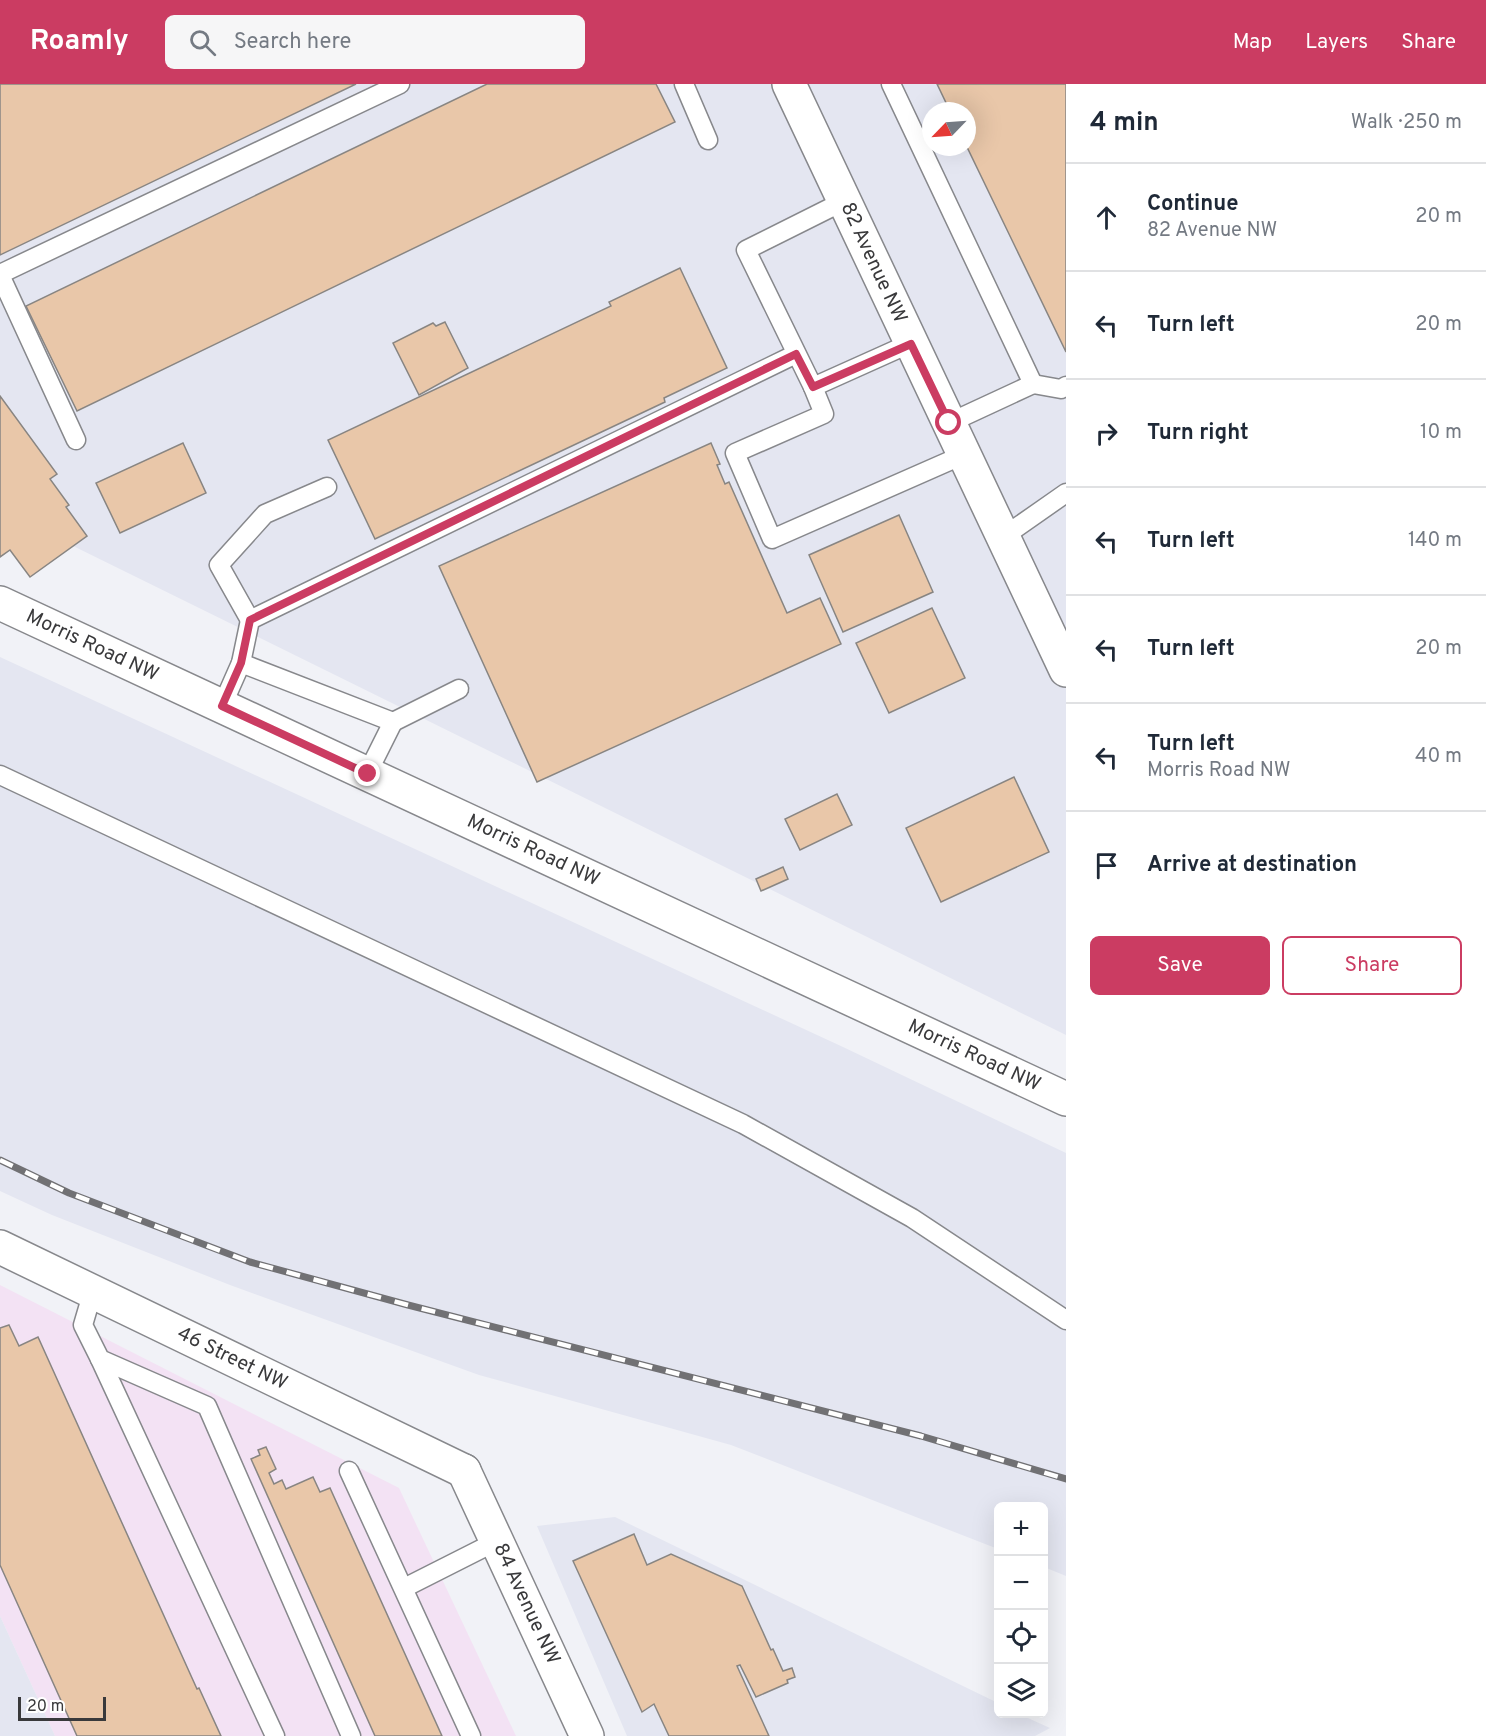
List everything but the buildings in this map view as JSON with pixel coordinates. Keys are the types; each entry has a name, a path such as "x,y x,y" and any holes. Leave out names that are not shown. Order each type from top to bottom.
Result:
{"street":[{"name":"82 Avenue NW","path":"789,84 1066,670"},
{"name":"Morris Road NW","path":"0,603 1066,1099"},
{"name":"46 Street NW","path":"0,1247 464,1471"},
{"name":"84 Avenue NW","path":"464,1471 587,1736"}],"lane":[{"path":"76,440 0,274 400,84"},
{"path":"684,84 708,140"},
{"path":"891,84 1033,384"},
{"path":"844,201 746,250 824,414 735,453 772,539 963,455"},
{"path":"813,387 911,344"},
{"path":"250,620 796,354"},
{"path":"949,423 1033,384 1061,388 1066,386"},
{"path":"222,706 241,663 250,620 219,565 265,514 327,487"},
{"path":"1003,537 1066,493"},
{"path":"241,663 393,722"},
{"path":"368,774 393,722 459,688"},
{"path":"0,775 743,1124 912,1218 1066,1320"},
{"path":"93,1291 83,1325 275,1736"},
{"path":"100,1359 207,1406 351,1736"},
{"path":"349,1471 471,1736"},
{"path":"404,1588 497,1541"}],"shaded area":[{"path":"0,84 1066,84 1066,1035 0,510"},
{"path":"0,657 843,1047 1066,1153 1066,1576 1048,1569 1048,1502 994,1502 994,1547 731,1445 479,1375 230,1285 52,1215 0,1191"},
{"path":"0,1285 399,1488 516,1736 55,1736 0,1616"},
{"path":"615,1517 994,1701 994,1718 1028,1718 1050,1728 1035,1736 627,1736 537,1526"},
{"path":"0,1616 55,1736 0,1736"}],"railway":[{"path":"0,1160 69,1193 250,1262 408,1305 921,1436 1066,1479"}],"route":[{"path":"368,774 222,706 241,663 250,620 796,354 813,387 911,344 949,423"}]}
